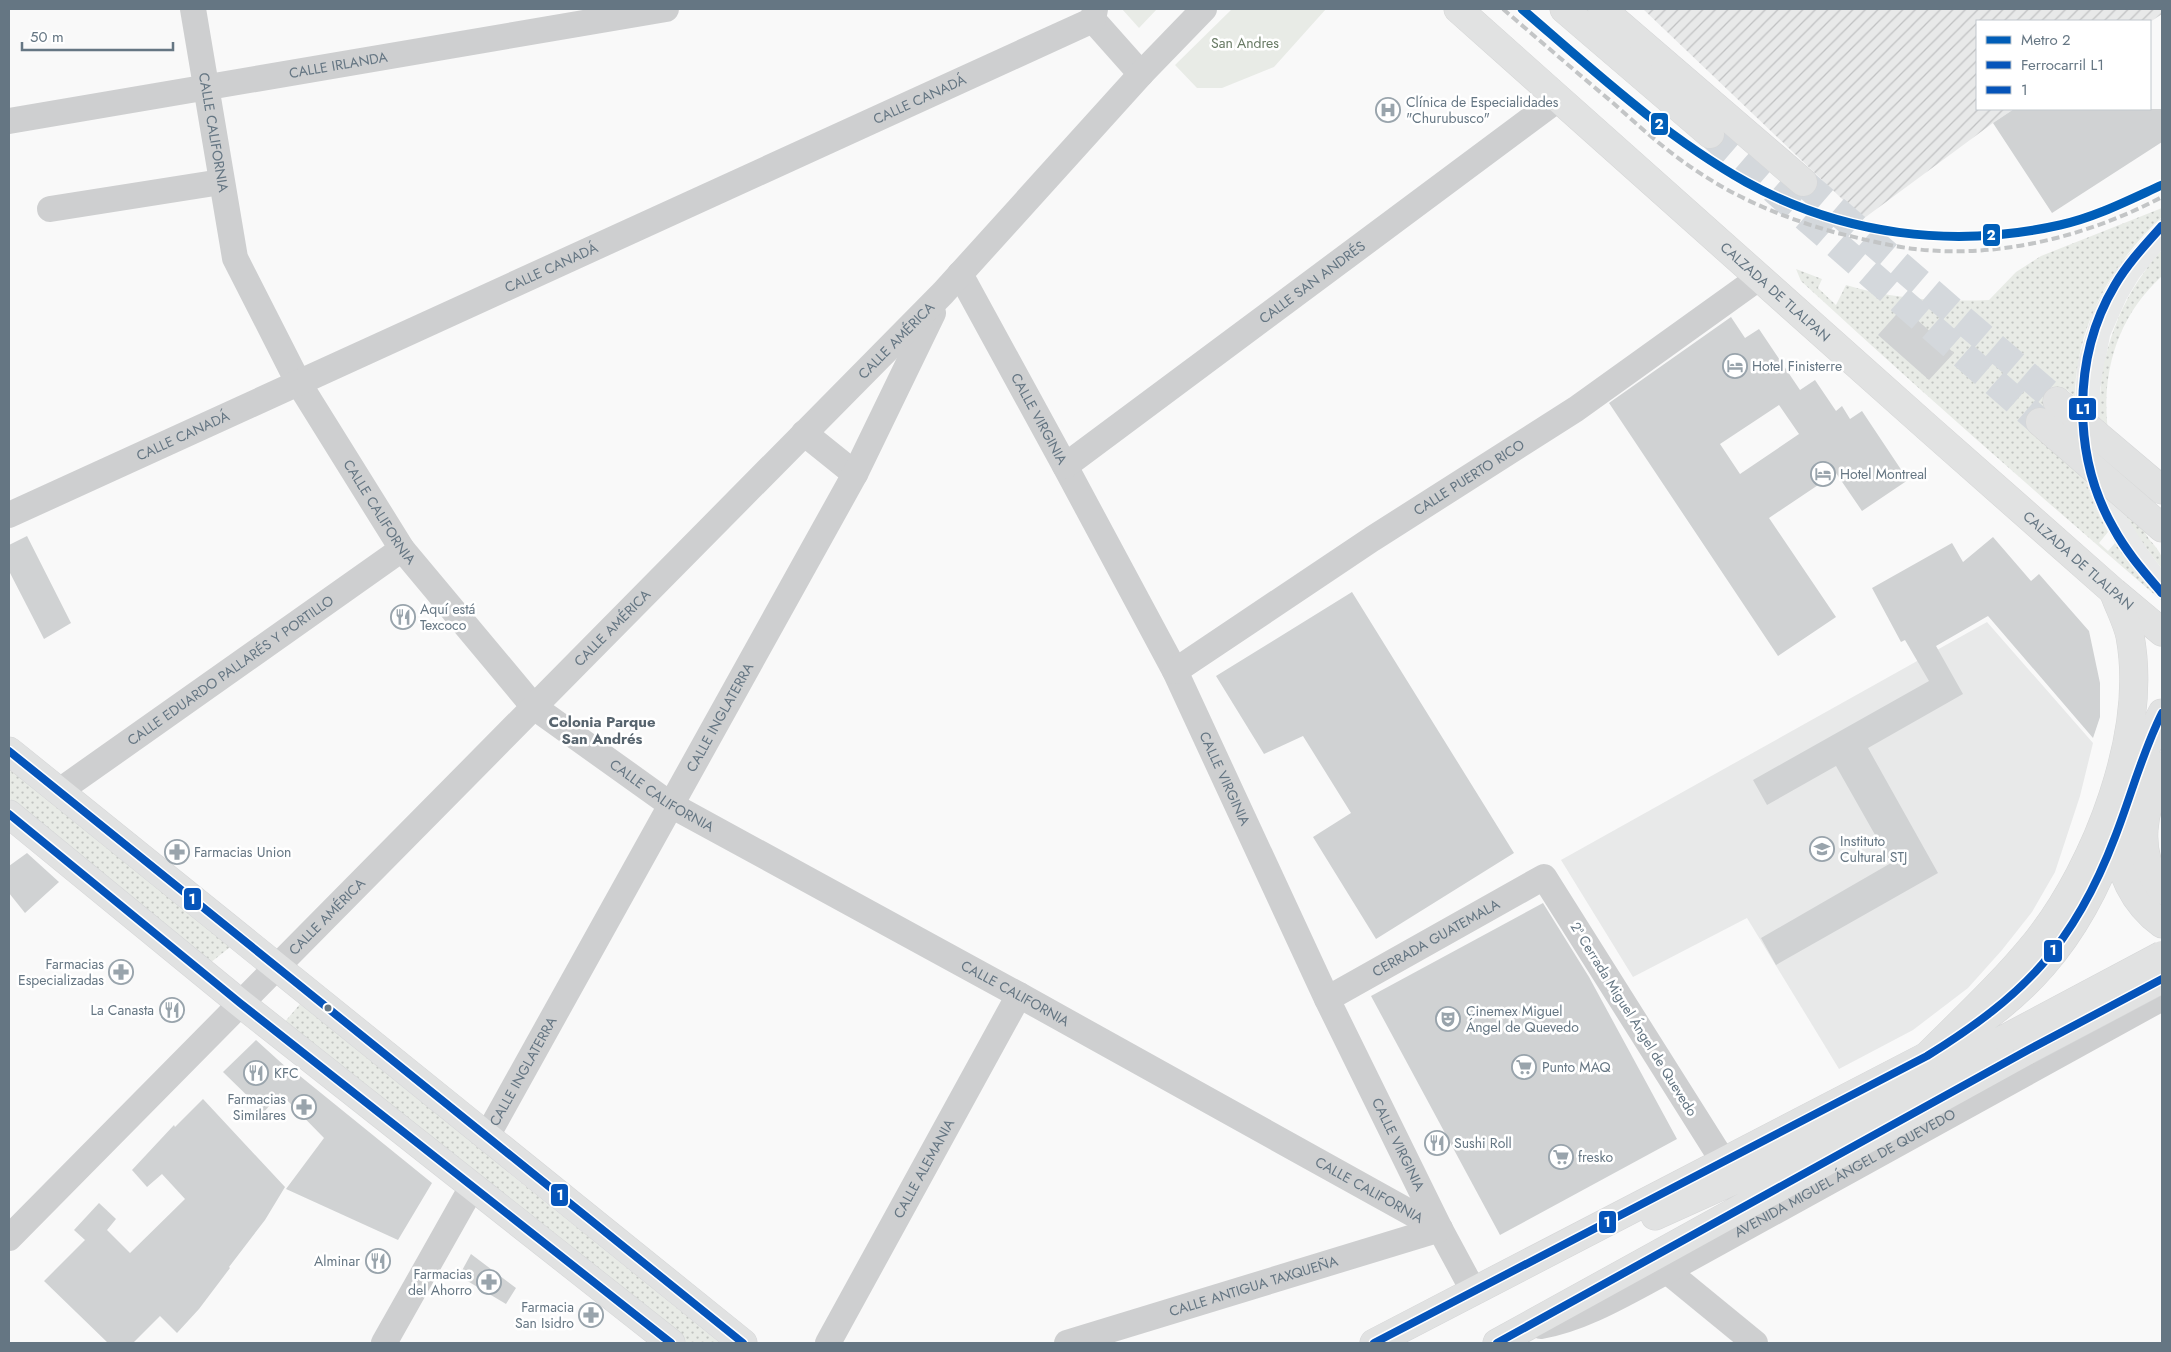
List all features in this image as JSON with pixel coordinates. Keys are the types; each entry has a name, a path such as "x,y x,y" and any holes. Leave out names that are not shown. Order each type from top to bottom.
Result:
{"main road":[{"name":"CALZADA DE TLALPAN","path":"1458,9 2114,592 2162,632"},
{"path":"1564,9 1710,134"},
{"path":"1602,9 1803,182"},
{"path":"2158,483 2049,412 2162,528"},
{"path":"1926,1056 1987,997 2038,940 2076,882 2099,834 2111,802 2124,754 2132,704 2130,635 2114,592"},
{"path":"2162,713 2146,745 2140,797 2144,848 2150,871 2162,890"},
{"path":"9,752 743,1343"},
{"path":"1374,1343 1396,1336 1536,1259 1926,1056 1990,1016 2026,985 2063,940 2093,888 2116,836 2162,766"},
{"path":"12,822 670,1343"},
{"path":"2116,836 2118,859 2132,891 2145,910 2162,924"},
{"path":"1536,1259 1643,1222 2026,1050 2162,955"},
{"name":"AVENIDA MIGUEL ÁNGEL DE QUEVEDO","path":"1497,1343 2026,1050 2162,979"},
{"path":"1990,1016 2016,1021 2034,1030 2042,1038 2046,1050 2026,1050"}],"street":[{"name":"CALLE CALIFORNIA","path":"192,9 235,258 298,382 402,549 534,707 671,805 1019,994 1440,1229"},
{"name":"CALLE IRLANDA","path":"9,121 666,9"},
{"name":"CALLE AMÉRICA","path":"9,1238 951,283 1141,74 1204,9"},
{"name":"CALLE CANADÁ","path":"9,515 1094,14 1141,74"},
{"name":"CALLE SAN ANDRÉS","path":"1065,466 1558,98"},
{"path":"50,209 221,182"},
{"name":"CALLE PUERTO RICO","path":"1175,671 1372,539 1576,410 1760,277"},
{"name":"CALLE VIRGINIA","path":"951,283 1065,466 1175,671 1328,999 1440,1229 1474,1292"},
{"name":"CALLE INGLATERRA","path":"487,1136 855,474 951,283"},
{"path":"804,433 855,474"},
{"name":"CALLE EDUARDO PALLARÉS Y PORTILLO","path":"58,792 402,549"},
{"name":"CERRADA GUATEMALA","path":"1328,999 1544,877"},
{"name":"2ª Cerrada Miguel Ángel de Quevedo","path":"1544,877 1723,1161"},
{"name":"CALLE ALEMANIA","path":"828,1343 1019,994"},
{"name":"AVENIDA MIGUEL ÁNGEL DE QUEVEDO","path":"1520,1330 1560,1323 1620,1296 1667,1271 2026,1050 2162,998"},
{"path":"384,1343 472,1187"},
{"name":"CALLE ANTIGUA TAXQUEÑA","path":"1066,1343 1440,1229"},
{"path":"1667,1271 1755,1343"}],"shaded area":[{"path":"1643,9 2162,9 2162,14 2151,21 1976,20 1976,110 2012,110 1863,219"},
{"path":"2162,217 2162,250 2139,278 2126,300 2110,336 2100,390 2100,417 2101,433 2146,547 2162,569 2162,601 2137,574 2115,543 2095,507 2082,471 2075,407 2077,364 2093,311 2118,266"},
{"name":"Instituto Cultural STJ","path":"1987,622 2093,743 2080,796 2055,872 2032,912 2002,950 1968,988 1913,1030 1839,1069 1747,918 1633,977 1561,860"}],"green space":[{"path":"1122,9 1157,9 1139,28"},
{"name":"San Andres","path":"1232,9 1326,9 1274,67 1222,88 1197,88 1175,65"},
{"path":"2162,208 2162,217 2127,255 2112,276 2100,298 2082,346 2077,371 2075,397 2067,390 2034,429 2082,471 2095,507 2108,532 2099,543 2108,551 2115,543 2137,574 2162,601 1845,322 1801,281 1796,269 1822,279 1818,288 1836,305 1846,285 1881,294 1917,298 1989,300 2016,272 2041,256"},
{"path":"2162,250 2162,276 2140,300 2124,326 2114,353 2108,383 2106,413 2117,474 2133,512 2161,555 2162,569 2140,538 2121,505 2109,472 2102,439 2100,405 2103,372 2111,339 2123,307 2141,277"},
{"path":"9,763 234,944 210,963 9,798"},
{"path":"300,1004 720,1343 687,1343 283,1024"}],"building":[{"path":"2162,109 2162,142 2052,213 1993,123 2012,110"},
{"path":"1903,307 1954,353 1929,380 1878,335"},
{"path":"1731,317 1745,338 1759,329 1800,390 1815,380 1836,411 1842,406 1850,419 1862,411 1908,480 1862,511 1836,473 1769,518 1836,617 1778,656 1609,403","holes":["1779,405 1799,434 1740,474 1720,444"]},
{"path":"27,536 71,623 44,639 9,571 9,545"},
{"path":"1993,537 2031,581 2039,574 2089,631 2100,683 2100,717 2093,738 1988,616 1936,646 1963,694 1868,748 1938,873 1776,965 1761,938 1891,863 1836,766 1767,805 1753,780 1929,681 1905,640 1901,642 1872,588 1952,543 1963,562"},
{"path":"1352,592 1514,853 1376,939 1313,837 1351,813 1303,736 1264,754 1216,676"},
{"path":"27,853 59,882 25,913 9,893 9,866"},
{"name":"Punto MAQ","path":"1543,903 1589,977 1677,1139 1500,1235 1371,996"},
{"path":"256,1040 298,1078 300,1076 432,1183 398,1240 286,1189 324,1138 280,1093 264,1112 223,1072"},
{"path":"203,1099 285,1187 265,1220 230,1268 199,1309 177,1333 160,1316 133,1343 108,1343 44,1281 85,1240 74,1230 99,1203 116,1219 107,1230 130,1253 185,1199 162,1174 147,1187 132,1170 174,1125 175,1127"},
{"name":"Farmacias del Ahorro","path":"471,1254 516,1288 506,1304 459,1276"}],"tunnel":[{"path":"1710,134 2040,422"},
{"path":"1803,182 2057,401"}],"railway":[{"path":"1503,9 1657,142 1693,169 1753,203 1837,233 1915,249 1979,251 2011,247 2073,233 2134,211 2162,197"}],"metro line":[{"name":"2","path":"1522,9 1630,101 1686,144 1716,164 1746,182 1783,200 1859,225 1939,236 1979,236 2020,232 2073,222 2112,208 2162,185"}],"rail line":[{"name":"L1","path":"2162,226 2125,269 2101,313 2091,343 2085,375 2083,407 2090,471 2100,501 2125,546 2162,593"}],"transit line":[{"name":"1","path":"1374,1343 1927,1056 1992,1012 2042,964 2063,938 2082,908 2099,875 2115,837 2162,713"},
{"name":"1","path":"9,751 743,1343"},
{"name":"1","path":"9,814 240,1003 671,1343"},
{"name":"1","path":"1497,1343 2028,1050 2162,979"}],"place":[{"name":"Clínica de Especialidades \"Churubusco\"","path":"1388,110"},
{"name":"Hotel Finisterre","path":"1735,366"},
{"name":"Hotel Montreal","path":"1823,474"},
{"name":"Aquí está Texcoco","path":"403,617"},
{"name":"Instituto Cultural STJ","path":"1822,849"},
{"name":"Farmacias Union","path":"177,852"},
{"name":"Farmacias Especializadas","path":"121,972"},
{"name":"La Canasta","path":"172,1010"},
{"name":"Cinemex Miguel Ángel de Quevedo","path":"1448,1019"},
{"name":"Punto MAQ","path":"1524,1067"},
{"name":"KFC","path":"256,1073"},
{"name":"Farmacias Similares","path":"304,1107"},
{"name":"Sushi Roll","path":"1437,1143"},
{"name":"fresko","path":"1561,1157"},
{"name":"Alminar","path":"378,1261"},
{"name":"Farmacias del Ahorro","path":"489,1282"},
{"name":"Farmacia San Isidro","path":"591,1315"}],"district":[{"name":"Colonia Parque San Andrés","path":"602,730"}]}
